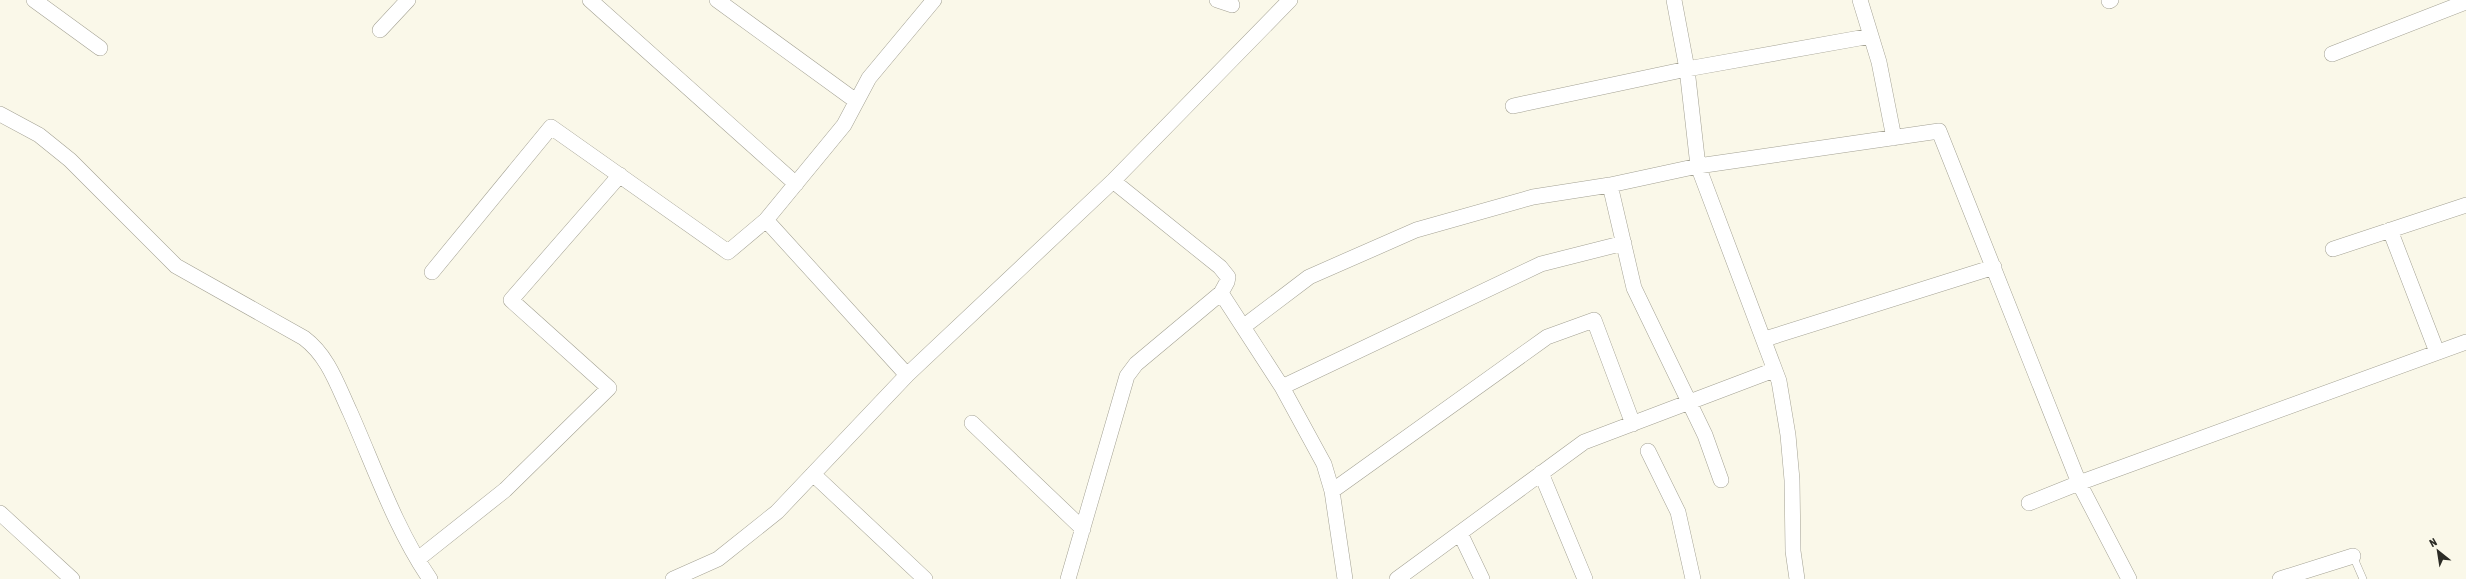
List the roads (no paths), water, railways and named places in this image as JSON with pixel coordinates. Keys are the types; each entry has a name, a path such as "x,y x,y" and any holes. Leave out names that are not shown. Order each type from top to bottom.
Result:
{"street":[{"path":"34,0 100,48"},
{"path":"380,30 408,0"},
{"path":"590,0 796,184"},
{"path":"718,0 856,101"},
{"path":"432,272 551,127 728,252 766,220 796,184 844,125 869,78 934,0"},
{"path":"1217,0 1232,5"},
{"path":"673,579 718,559 777,512 907,375 1113,181 1290,0"},
{"path":"1674,0 1687,69 1698,166 1764,339 1778,381 1788,435 1792,480 1793,551 1797,579"},
{"path":"1860,0 1871,36 1894,138"},
{"path":"2332,54 2466,2"},
{"path":"1513,106 1687,69 1871,36"},
{"path":"0,114 39,135 70,160 176,266 304,338 316,347 332,372 418,559 430,579"},
{"path":"1243,327 1309,277 1416,230 1533,197 1610,184 1698,166 1939,131 2079,483 2129,579"},
{"path":"418,559 504,490 609,388 511,300 620,175"},
{"path":"1068,579 1127,376 1136,364 1220,293 1227,282 1228,277 1224,272 1113,181"},
{"path":"1610,184 1634,288 1705,436 1721,480"},
{"path":"2333,249 2466,205"},
{"path":"766,220 907,375"},
{"path":"2390,230 2437,352"},
{"path":"1282,387 1541,264 1624,243"},
{"path":"1764,339 1994,267"},
{"path":"1220,293 1282,387 1324,464 1332,491 1345,579"},
{"path":"1332,491 1547,338 1594,320 1633,424"},
{"path":"2029,503 2079,483 2466,342"},
{"path":"1397,579 1584,442 1774,370"},
{"path":"972,423 1083,529"},
{"path":"1648,451 1678,512 1693,579"},
{"path":"1541,473 1585,579"},
{"path":"813,474 925,579"},
{"path":"0,513 72,579"},
{"path":"1460,533 1482,579"},
{"path":"2280,579 2353,556"}],"lane":[{"path":"2353,556 2363,579"}]}
